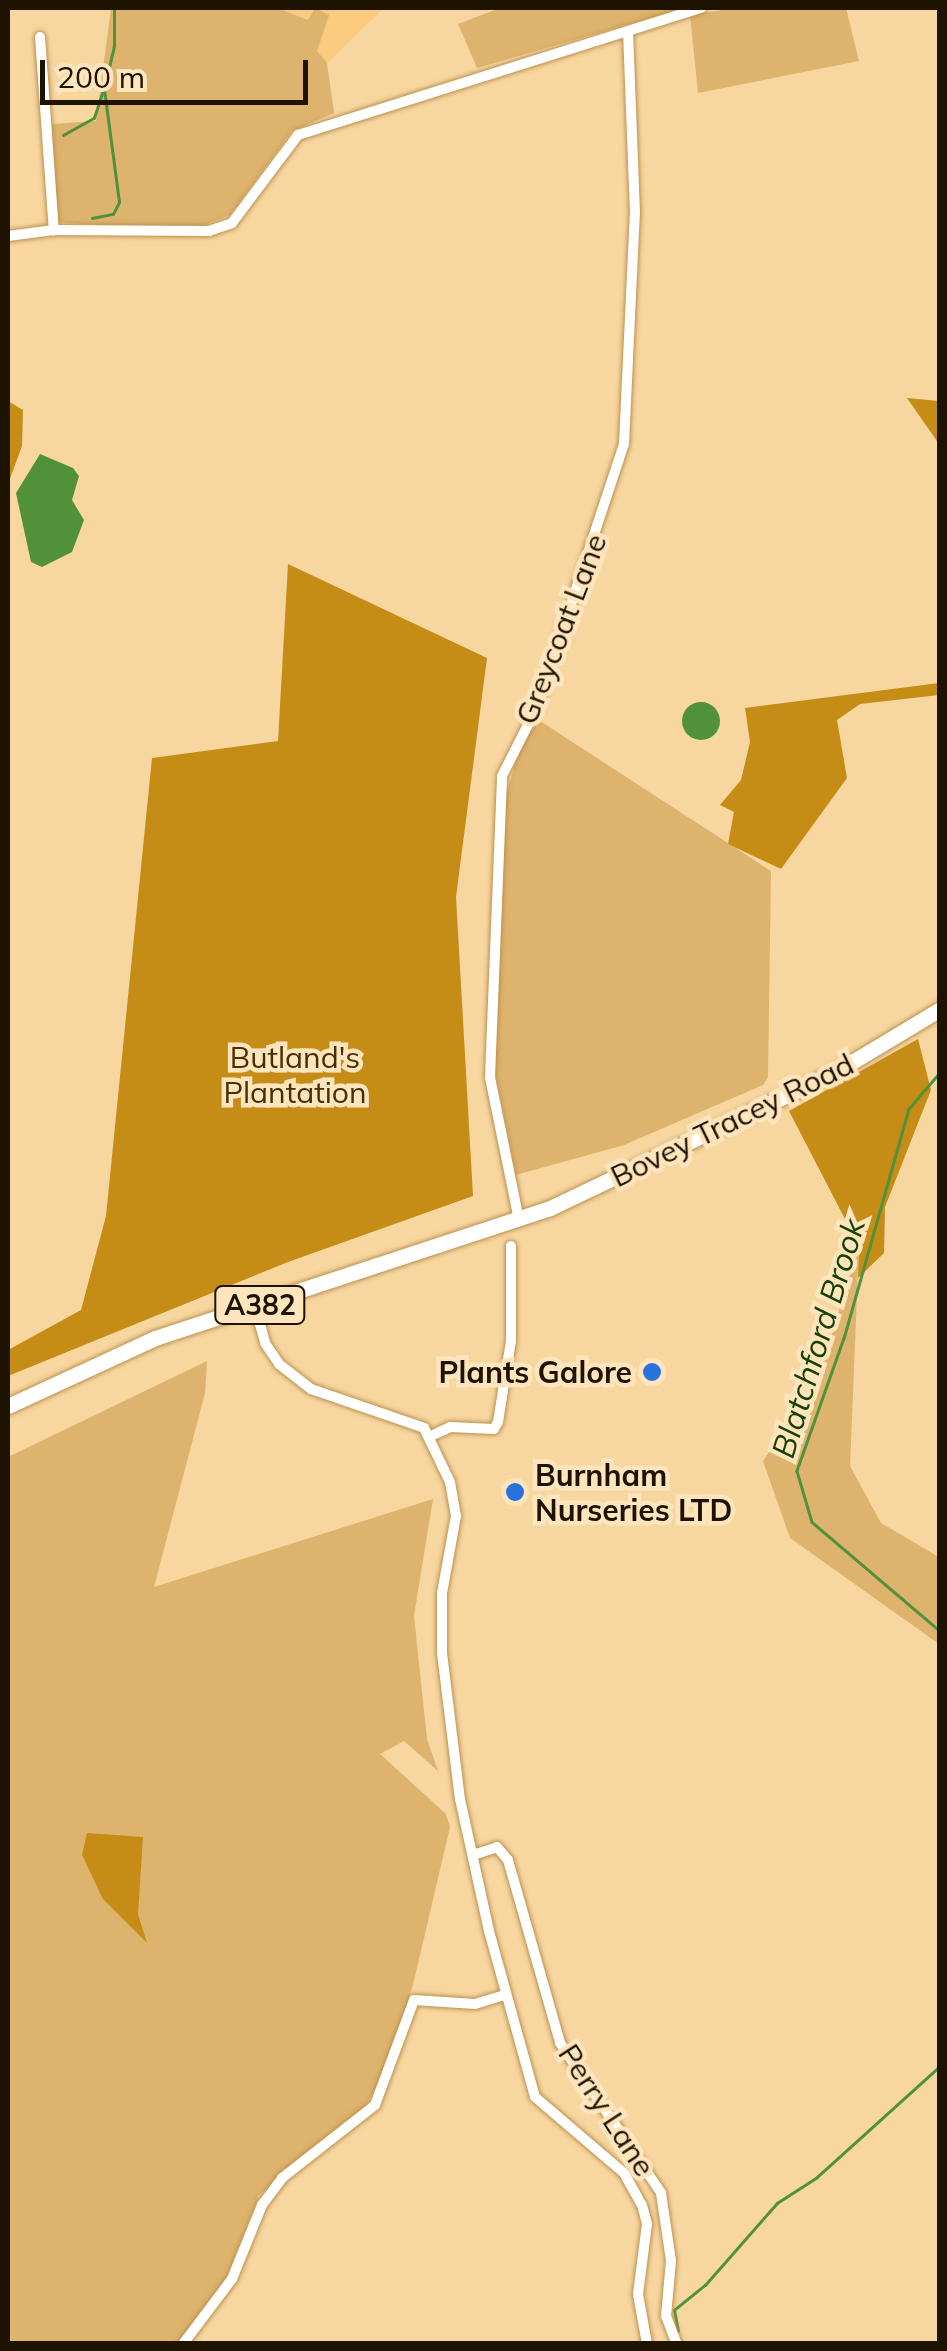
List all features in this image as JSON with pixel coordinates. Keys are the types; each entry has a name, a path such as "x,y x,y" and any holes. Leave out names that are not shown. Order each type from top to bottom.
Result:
{"main road":[{"name":"Bovey Tracey Road","path":"519,1221 837,1071 940,1009"},
{"name":"A382","path":"8,1406 156,1338 519,1221"}],"street":[{"path":"8,236 54,230 209,231 232,223 298,134 434,87 628,34 702,8"},
{"name":"Greycoat Lane","path":"519,1221 490,1077 502,776 536,707 620,462 635,213 628,34"},
{"path":"40,37 54,230"},
{"path":"432,1436 450,1427 496,1428 511,1342 511,1246"},
{"path":"255,1306 257,1325 279,1364 311,1389 379,1408 432,1436 455,1502 442,1653 474,1855 504,1995 523,2068 548,2112 635,2188 647,2224 638,2294 647,2344"},
{"name":"Perry Lane","path":"474,1855 498,1847 508,1860 560,2043 661,2193 671,2261 666,2316 678,2344"},
{"path":"183,2344 232,2279 262,2205 282,2178 374,2106 414,2000 475,2004 504,1995"}],"shaded area":[{"path":"111,8 278,8 308,20 315,8 329,15 317,51 327,63 334,113 292,131 230,215 199,227 154,229 57,222 52,124 96,121"},
{"path":"278,8 384,8 327,63 317,51 308,20"},
{"path":"500,8 685,8 477,68 458,24"},
{"path":"734,8 846,8 859,61 698,93 690,15"},
{"path":"40,454 73,468 79,476 72,500 84,520 72,552 42,567 31,562 16,493"},
{"path":"701,702 715,707 720,721 715,735 701,740 687,735 682,721 687,707"},
{"path":"540,721 771,871 768,1077 763,1085 624,1145 516,1175 495,1071 505,801 520,744"},
{"path":"859,1246 850,1466 881,1523 939,1557 939,1644 790,1538 763,1461 817,1382"},
{"path":"207,1361 205,1393 154,1587 433,1499 414,1616 427,1739 438,1771 404,1741 380,1754 446,1814 450,1827 413,1985 382,2078 361,2113 259,2195 226,2280 178,2343 8,2343 8,1457"}],"green space":[{"path":"907,398 939,401 939,444"},
{"path":"8,401 23,410 22,446 8,484"},
{"name":"Butland's Plantation","path":"288,564 487,658 456,897 473,1196 288,1262 8,1376 8,1350 81,1310 106,1216 152,758 278,741"},
{"path":"939,683 939,695 860,704 837,720 847,778 781,869 728,844 734,812 720,805 741,780 750,742 745,708"},
{"path":"918,1039 931,1090 885,1207 884,1253 858,1278 859,1246 789,1111"},
{"path":"87,1833 143,1837 138,1914 147,1943 103,1899 82,1855"}],"waterway":[{"path":"92,218 113,214 119,202 104,89 114,46 114,8"},
{"path":"63,135 94,118 103,91"},
{"name":"Blatchford Brook","path":"940,1073 909,1109 844,1338 797,1471 812,1522 940,1631"},
{"name":"Blatchford Brook","path":"678,2331 674,2310 705,2285 777,2203 816,2178 940,2066"}],"place":[{"name":"Plants Galore","path":"652,1372"},
{"name":"Burnham Nurseries LTD","path":"515,1492"}]}
